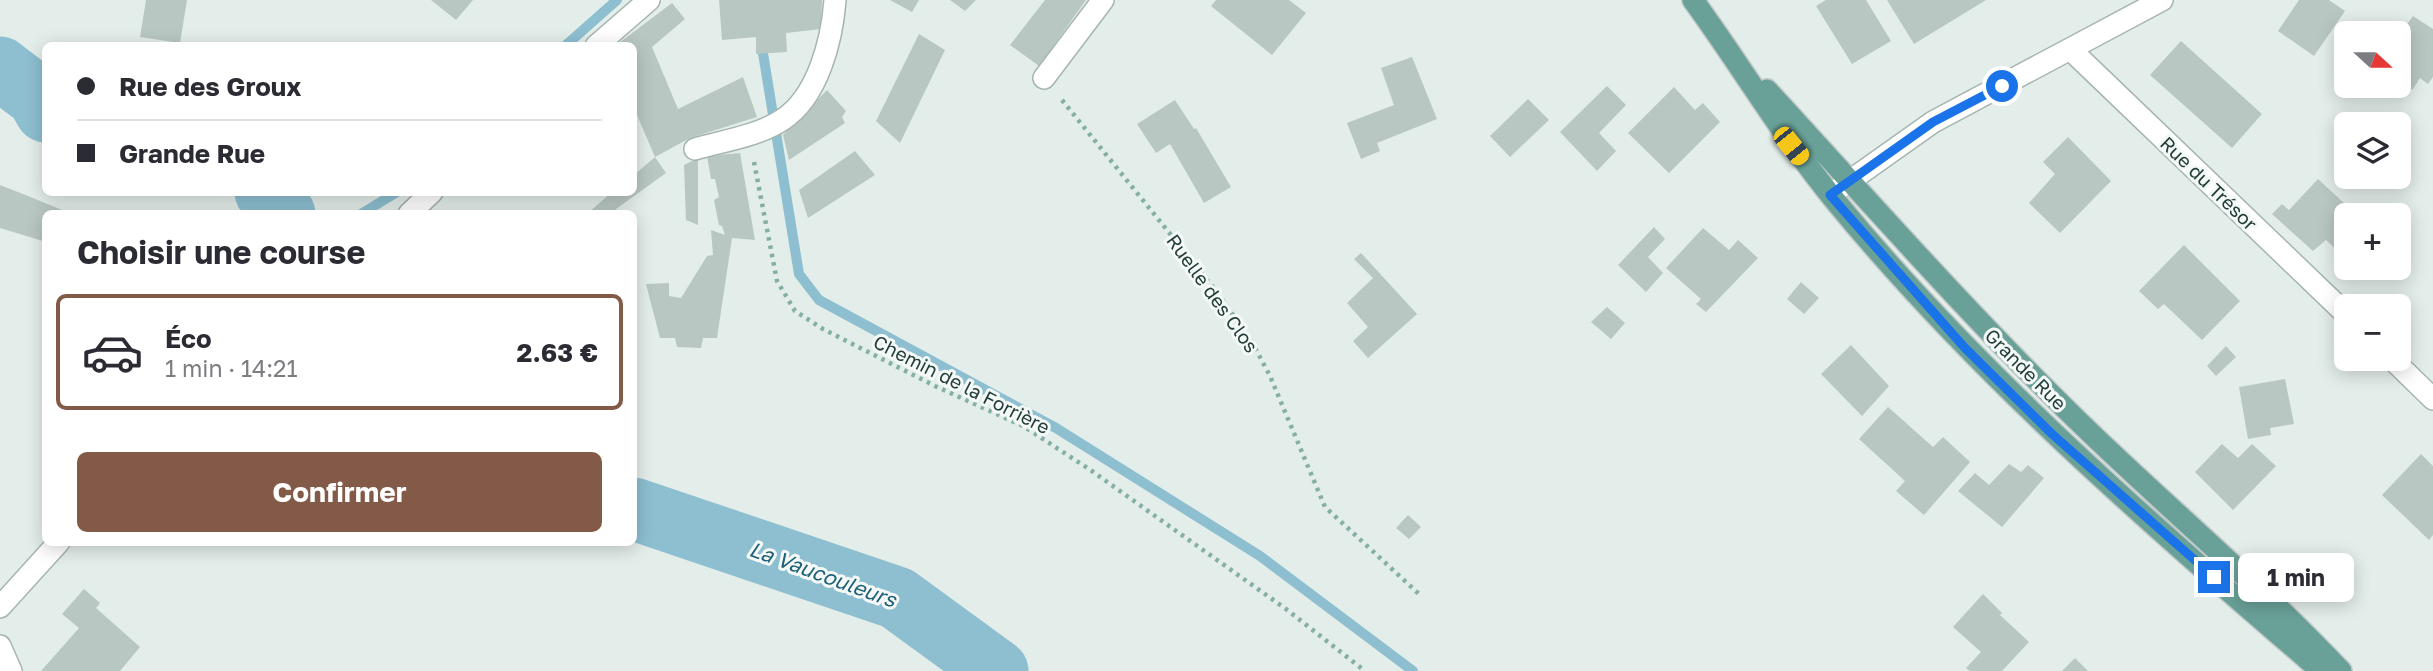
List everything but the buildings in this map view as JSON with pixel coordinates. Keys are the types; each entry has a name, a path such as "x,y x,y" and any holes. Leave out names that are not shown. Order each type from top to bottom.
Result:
{"main road":[{"name":"Grande Rue","path":"1693,0 1791,146 1830,195 1964,347 2052,434 2320,671"},
{"name":"Grande Rue","path":"1729,50 1986,328 2077,420 2289,616 2341,671"}],"street":[{"path":"601,42 649,0"},
{"path":"695,149 752,133 782,121 803,101 821,64 835,0"},
{"path":"1044,78 1103,0"},
{"path":"1830,195 1933,122 2162,0"},
{"name":"Rue du Trésor","path":"2071,50 2334,303"},
{"path":"413,210 428,196"},
{"path":"2404,371 2433,399"},
{"path":"0,607 55,546"},
{"path":"0,646 11,671"}],"path":[{"name":"Ruelle des Clos","path":"1044,78 1217,292 1252,342 1270,376 1325,507 1419,594"},
{"name":"Chemin de la Forrière","path":"752,133 777,281 795,311 823,330 1023,426 1089,469 1286,609 1365,671"}],"waterway":[{"path":"570,42 617,0"},
{"path":"761,41 799,274 819,300 1056,428 1260,556 1413,671"},
{"name":"La Vaucouleurs","path":"0,68 38,97 42,104"},
{"name":"La Vaucouleurs","path":"269,196 281,210"},
{"path":"368,210 390,196"},
{"name":"La Vaucouleurs","path":"637,510 897,598 997,671"}],"route":[{"path":"2002,86 1933,122 1830,195 1964,347 2052,434 2214,577"}]}
